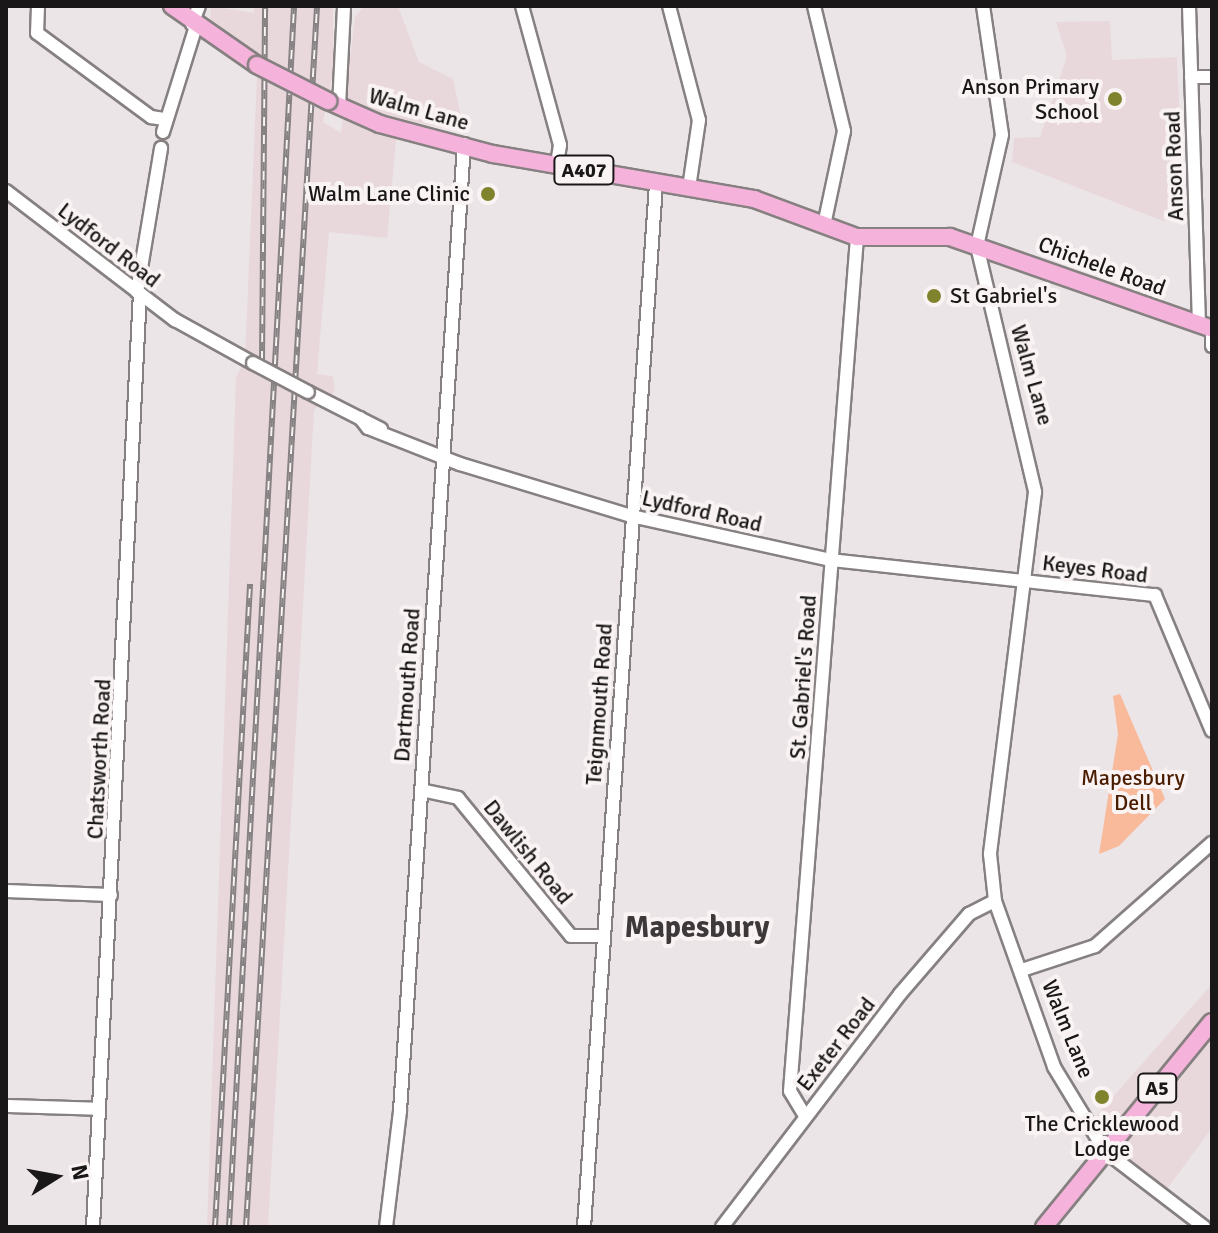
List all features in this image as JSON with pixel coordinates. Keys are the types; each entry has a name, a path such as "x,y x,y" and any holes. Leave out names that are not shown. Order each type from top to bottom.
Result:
{"main road":[{"name":"Walm Lane","path":"172,6 194,25 257,65 334,104 464,144 656,184 754,199 857,237 934,235 977,246"},
{"name":"Chichele Road","path":"977,246 1206,326"},
{"name":"A5","path":"1044,1227 1211,1024"}],"street":[{"path":"38,6 37,33 164,126 199,6"},
{"path":"334,104 344,6"},
{"path":"522,6 560,145 557,165"},
{"path":"669,6 699,120 689,188"},
{"path":"814,6 844,131 824,225"},
{"path":"977,246 1002,135 983,6"},
{"name":"Anson Road","path":"1189,6 1206,326"},
{"path":"1191,77 1212,77"},
{"name":"Dartmouth Road","path":"386,1227 421,790 464,144"},
{"name":"Chatsworth Road","path":"93,1227 138,293 161,148"},
{"name":"Teignmouth Road","path":"584,1227 656,184"},
{"name":"Lydford Road","path":"6,191 138,293 253,363 381,429 540,493 831,560 1027,581"},
{"name":"St. Gabriel's Road","path":"805,1116 790,1091 857,237"},
{"name":"Walm Lane","path":"977,246 1034,465 1027,581 990,854 995,901 1054,1067 1105,1151"},
{"path":"1212,336 1212,346"},
{"name":"Keyes Road","path":"1027,581 1155,595 1212,731"},
{"name":"Dawlish Road","path":"421,790 458,798 571,936 603,936"},
{"path":"1022,970 1095,946 1212,843"},
{"path":"6,891 111,895"},
{"name":"Exeter Road","path":"722,1227 805,1116 969,914 995,901"},
{"path":"6,1106 99,1109"},
{"path":"1105,1151 1204,1227"}],"shaded area":[{"path":"211,6 254,13 254,6 333,6 333,73 323,122 341,133 355,17 364,6 398,6 419,62 453,79 464,132 398,119 387,238 329,232 317,374 333,376 335,391 314,410 268,1227 207,1227 236,378 245,358 258,53 210,22"},
{"name":"Anson Primary School","path":"1110,21 1112,60 1177,57 1184,218 1163,221 1012,162 1014,138 1040,137 1067,56 1056,22"},
{"path":"1212,984 1212,1128 1164,1193 1107,1153 1091,1122"}],"green space":[{"name":"Mapesbury Dell","path":"1120,694 1165,799 1119,846 1099,854 1118,734 1113,696"}],"railway":[{"path":"262,360 265,6"},
{"path":"229,1227 294,6"},
{"path":"246,1227 317,6"},
{"path":"215,1227 250,584"}],"place":[{"name":"Anson Primary School","path":"1115,99"},
{"name":"Walm Lane Clinic","path":"488,194"},
{"name":"St Gabriel's","path":"934,296"},
{"name":"The Cricklewood Lodge","path":"1102,1097"}],"district":[{"name":"Mapesbury","path":"697,928"}]}
